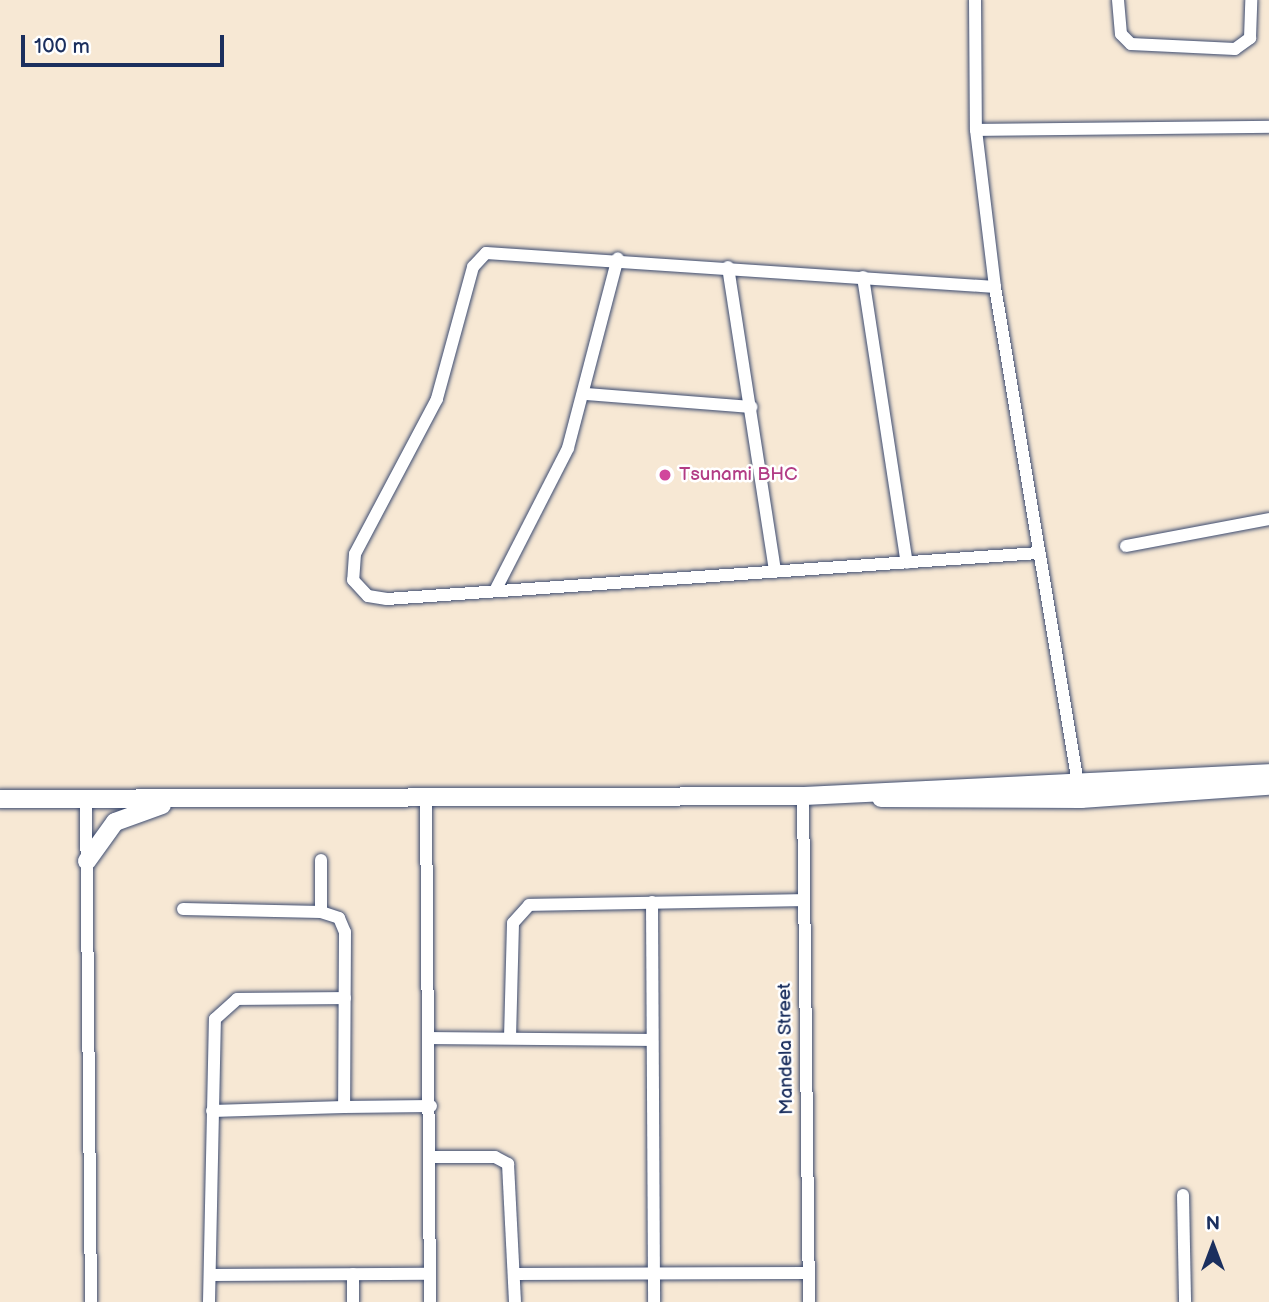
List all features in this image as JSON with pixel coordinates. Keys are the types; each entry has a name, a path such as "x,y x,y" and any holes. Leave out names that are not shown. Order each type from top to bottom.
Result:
{"main road":[{"path":"1079,792 1269,773"},
{"path":"0,799 169,802 426,801 864,795 915,801 1269,786"},
{"path":"87,861 115,822 169,802"}],"street":[{"path":"975,0 976,130 995,287 1079,792"},
{"path":"1118,0 1121,34 1131,44 1235,49 1250,38 1251,0"},
{"path":"976,130 1269,127"},
{"path":"995,287 496,250 478,258 438,399 352,568 357,588 375,598 1038,553"},
{"path":"496,589 561,464 586,394 618,258"},
{"path":"728,267 775,571"},
{"path":"863,277 907,563"},
{"path":"586,394 751,407"},
{"path":"1126,547 1269,519"},
{"name":"Mandela Street","path":"803,796 809,1302"},
{"path":"86,800 90,1302"},
{"path":"426,801 432,1157 430,1302"},
{"path":"321,859 321,912"},
{"path":"510,1038 512,930 522,908 652,902 803,900"},
{"path":"652,902 654,1302"},
{"path":"183,909 321,912 343,923 344,1107"},
{"path":"209,1302 213,1027 225,1006 243,998 345,998"},
{"path":"430,1038 651,1040"},
{"path":"212,1111 431,1106"},
{"path":"432,1157 495,1157 508,1164 514,1302"},
{"path":"1183,1195 1185,1302"},
{"path":"210,1275 430,1273"},
{"path":"514,1273 809,1273"},
{"path":"353,1274 353,1302"}],"place":[{"name":"Tsunami BHC","path":"665,475"}]}
